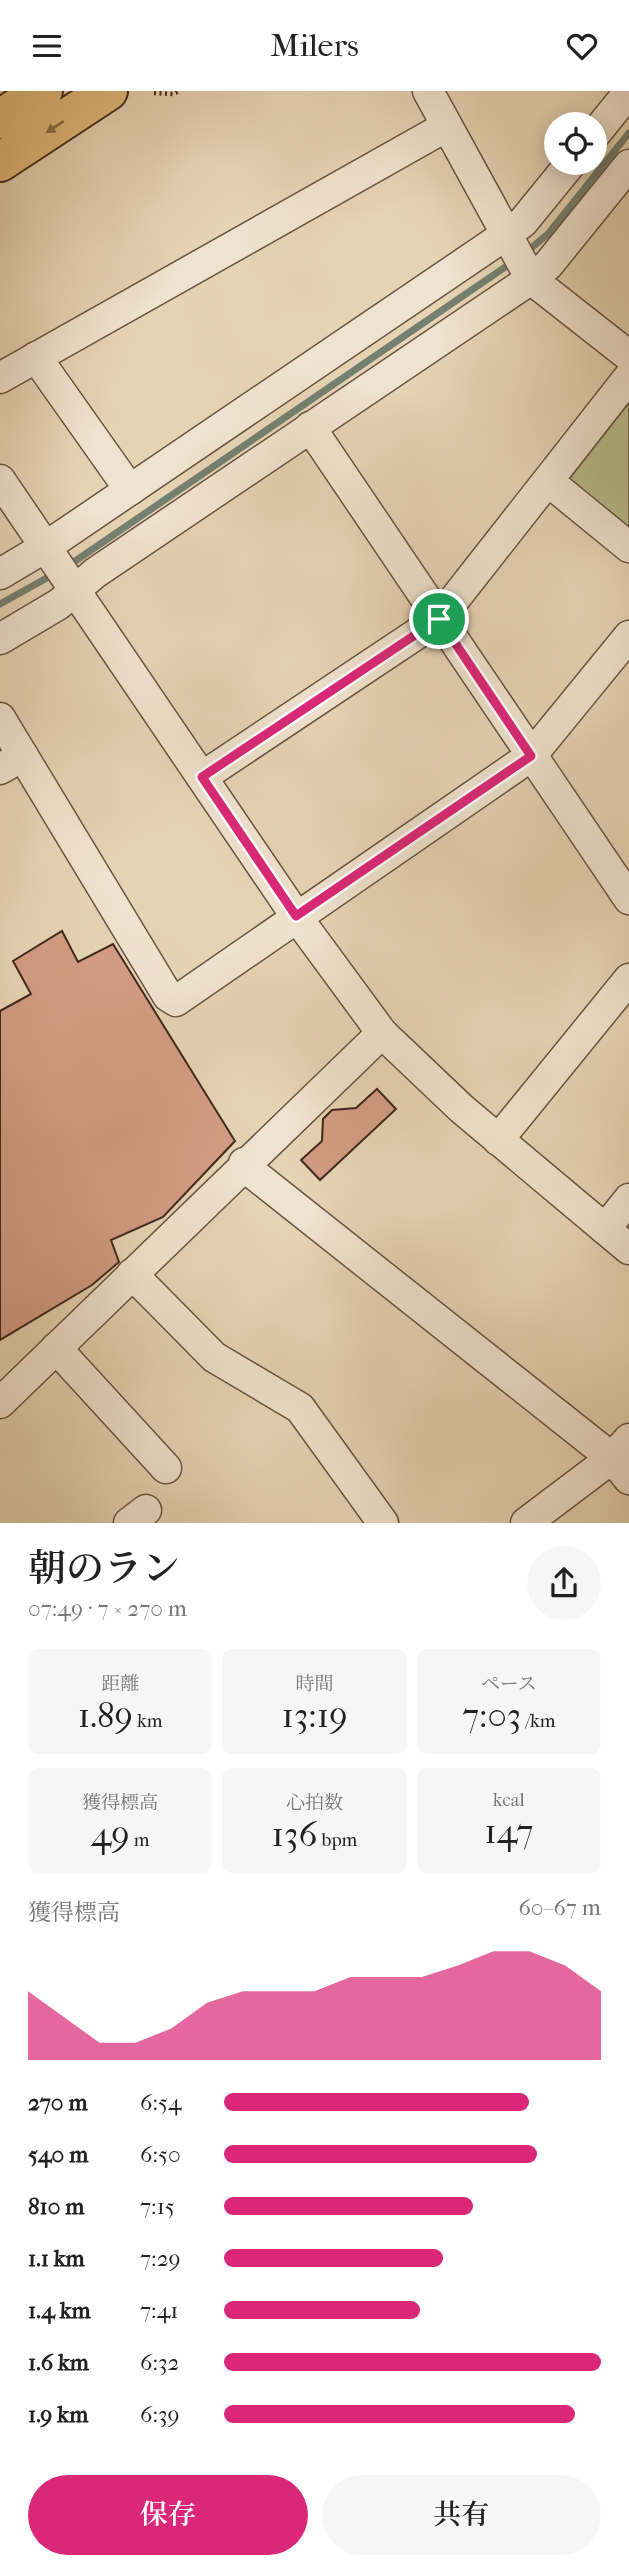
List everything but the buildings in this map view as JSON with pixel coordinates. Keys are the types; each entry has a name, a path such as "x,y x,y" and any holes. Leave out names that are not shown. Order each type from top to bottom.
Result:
{"highway":[{"path":"0,119 43,91"},
{"path":"0,162 108,91"}],"street":[{"path":"428,91 529,275 629,356"},
{"path":"607,116 622,94"},
{"path":"0,377 447,126"},
{"path":"0,639 59,604 95,573 529,275 548,265 629,165"},
{"path":"0,573 47,546 510,239 562,175"},
{"path":"36,357 130,490"},
{"path":"202,777 439,619 629,377"},
{"path":"310,427 531,756 626,890"},
{"path":"0,480 296,916 382,1033 498,1140 629,1249"},
{"path":"548,481 629,547"},
{"path":"0,718 12,762 168,996 176,1001 531,756 629,636"},
{"path":"498,1140 629,979"},
{"path":"0,1403 244,1163 382,1033"},
{"path":"244,1163 255,1175 623,1459 526,1523"},
{"path":"606,1229 629,1199"},
{"path":"132,1274 214,1357 300,1408 383,1523"},
{"path":"56,1348 166,1468"}],"path":[{"path":"154,93 173,94 178,91"}],"green space":[{"path":"629,402 629,535 569,486 570,478"}],"waterway":[{"path":"524,254 548,234 629,133"},
{"path":"68,566 514,261"},
{"path":"0,604 54,574"}],"route":[{"path":"439,619 531,756 296,916 202,777 439,619"}]}
